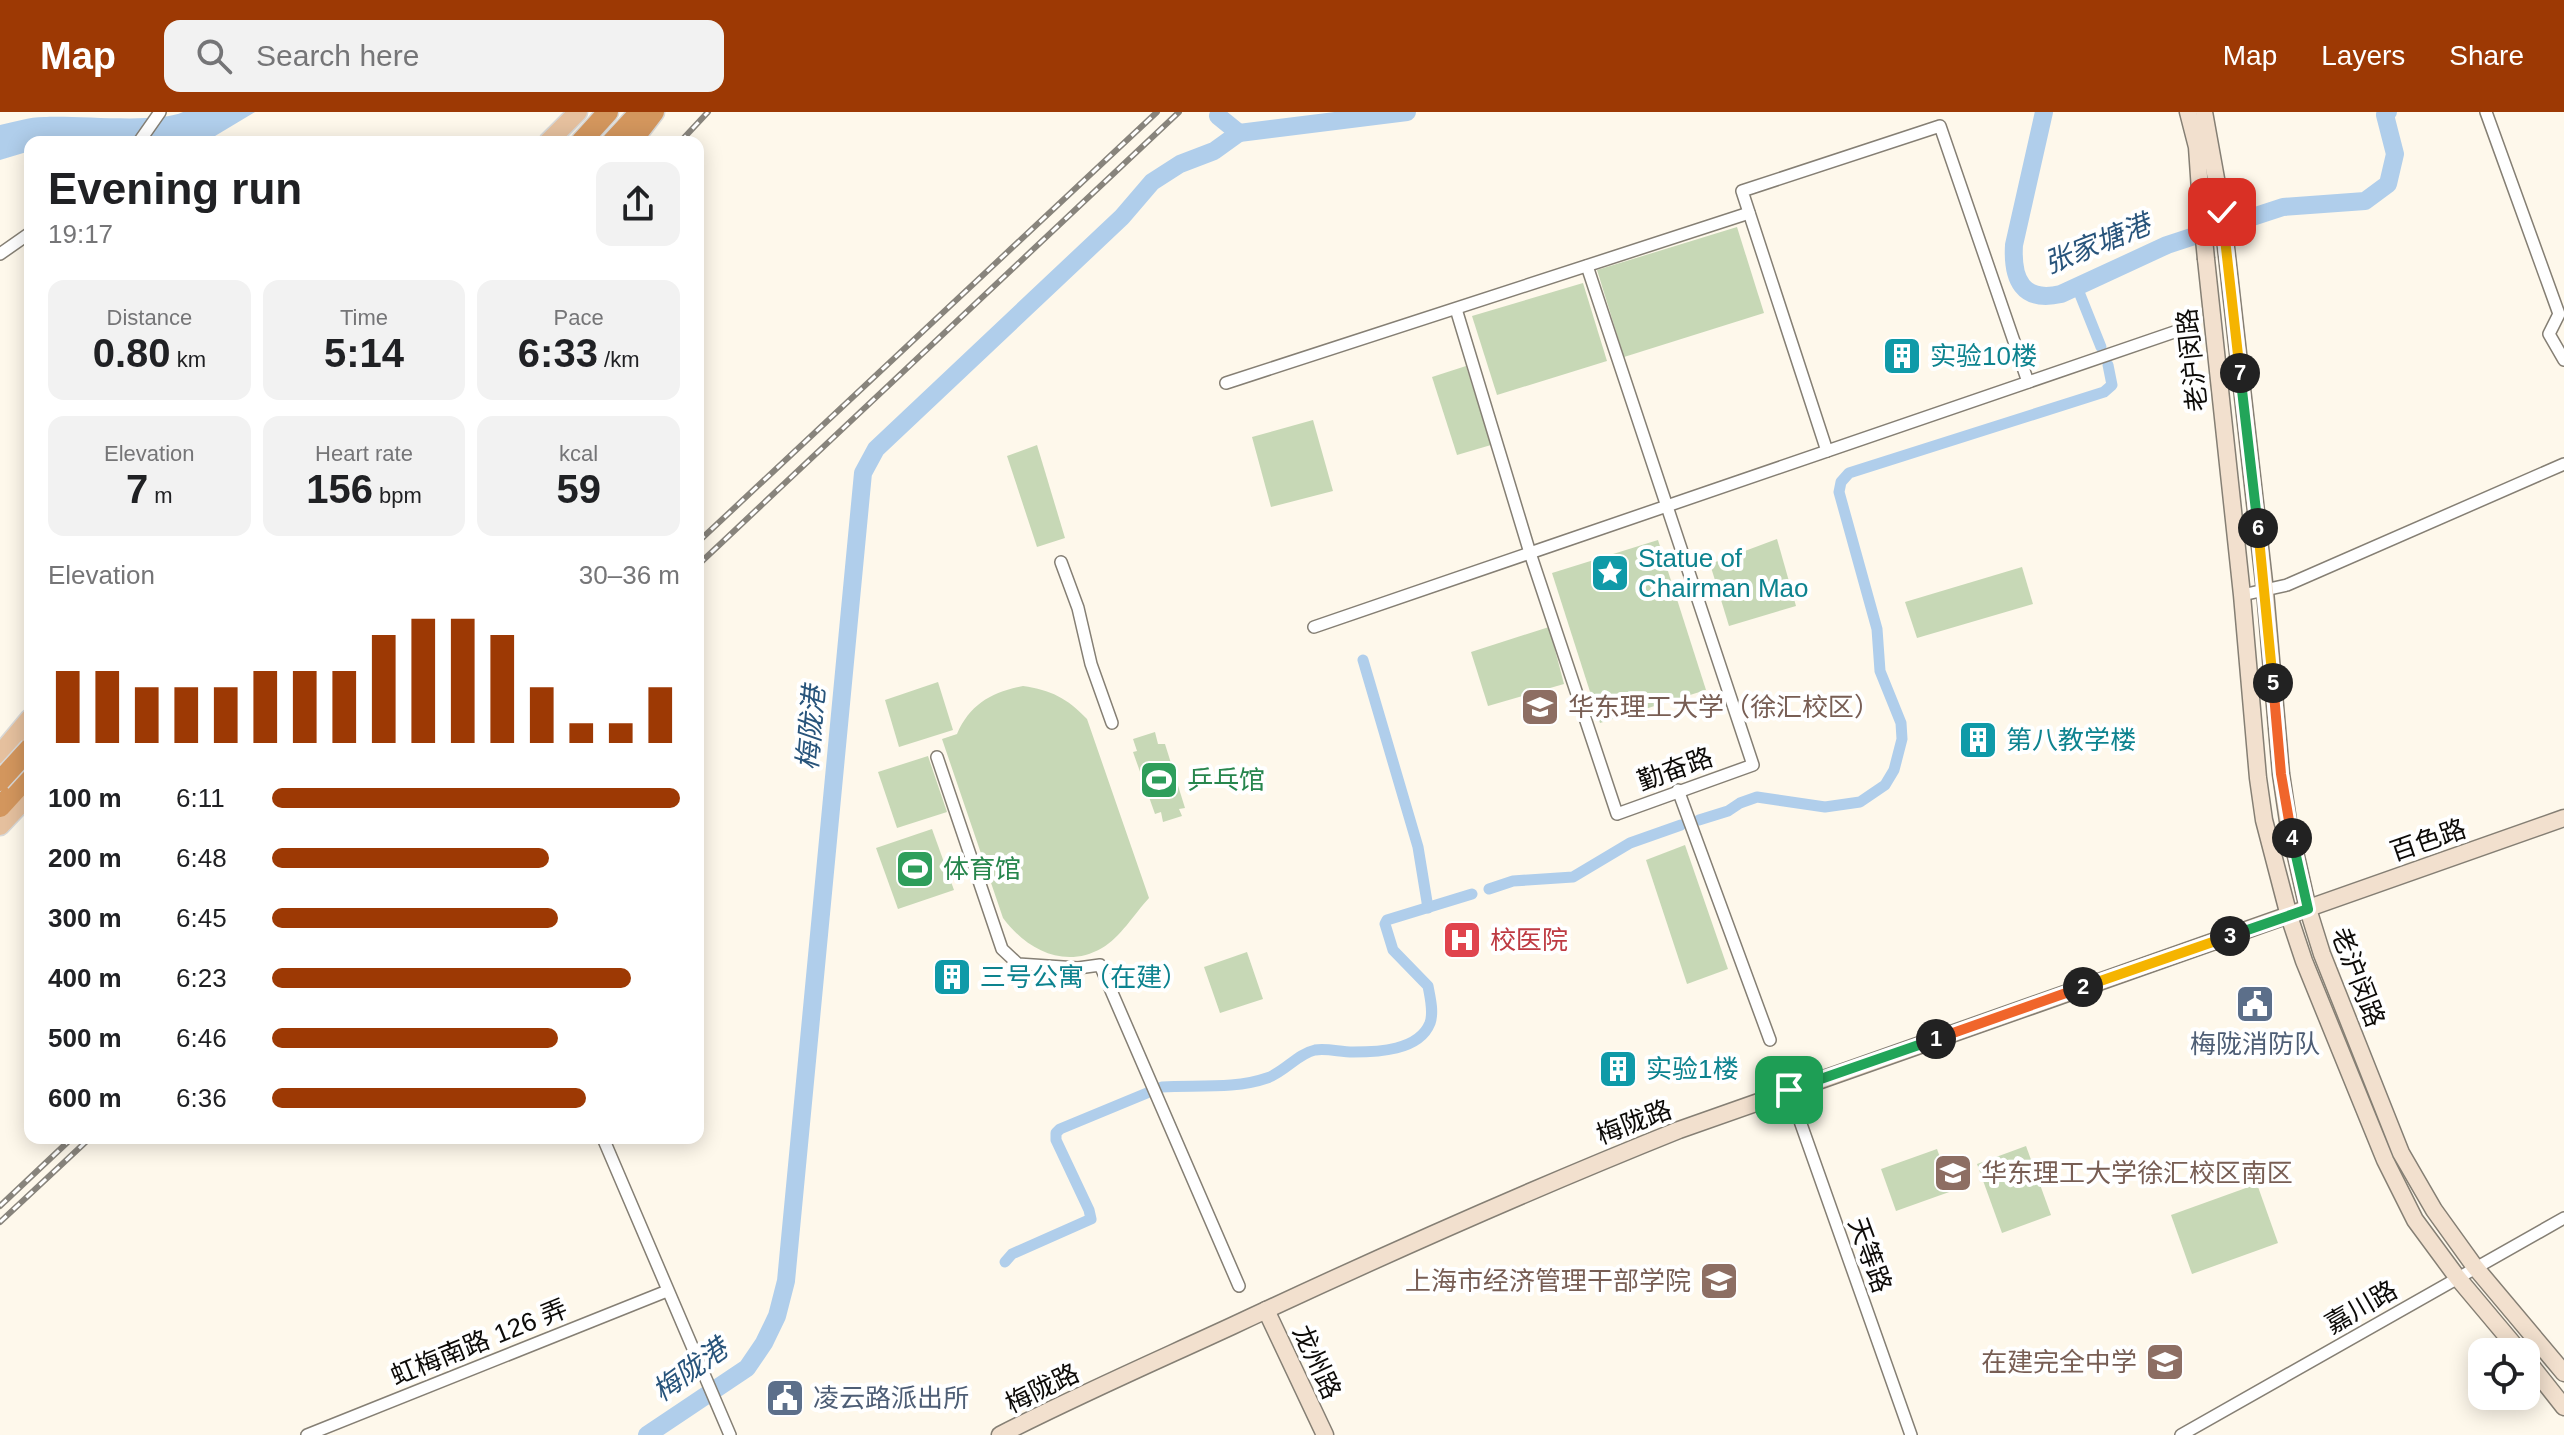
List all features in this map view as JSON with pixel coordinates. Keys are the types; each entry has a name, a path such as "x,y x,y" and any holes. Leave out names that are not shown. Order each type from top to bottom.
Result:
{"highway":[{"path":"578,131 608,112"},
{"path":"620,136 642,119"},
{"path":"0,807 11,771 24,755"}],"main road":[{"path":"578,131 598,112"},
{"name":"老沪闵路","path":"2188,112 2197,147 2264,820 2289,916 2304,961 2385,1160 2415,1220 2508,1338"},
{"name":"老沪闵路","path":"2204,112 2227,253 2265,591 2281,774 2308,909 2322,954 2401,1153 2434,1210 2475,1267 2564,1373"},
{"path":"2211,146 2214,112"},
{"path":"625,136 642,119"},
{"path":"0,799 24,735"},
{"path":"0,826 24,800"},
{"name":"百色路","path":"2308,909 2564,818"},
{"name":"梅陇路","path":"1000,1435 1352,1269 1596,1163 1789,1090 2308,909"},
{"name":"龙州路","path":"1266,1310 1325,1435"},
{"path":"2540,1377 2564,1407"}],"street":[{"path":"143,136 160,112"},
{"path":"2486,112 2559,314 2549,334 2564,360"},
{"path":"1827,451 1742,191 1940,126 2028,382"},
{"path":"1226,383 1749,213"},
{"path":"0,254 24,237"},
{"name":"勤奋路","path":"1456,309 1530,553 1617,814 1753,765 1587,266"},
{"path":"1314,627 2183,329"},
{"path":"2242,595 2287,585 2564,464"},
{"path":"1061,562 1112,723"},
{"path":"937,757 1002,949 1018,964 1078,968 1100,965 1239,1286"},
{"path":"1678,790 1770,1040"},
{"name":"天等路","path":"1789,1090 1911,1435"},
{"path":"606,1144 730,1435"},
{"name":"嘉川路","path":"2181,1435 2564,1218"},
{"name":"虹梅南路 126 弄","path":"307,1435 667,1291"}],"green space":[{"path":"1737,227 1764,313 1624,357 1597,270"},
{"path":"1583,283 1607,361 1497,395 1472,316"},
{"path":"1466,366 1491,445 1457,455 1432,377"},
{"path":"1313,420 1333,491 1271,507 1252,437"},
{"path":"1037,445 1065,538 1037,547 1007,456"},
{"path":"1777,539 1796,606 1729,626 1710,564"},
{"path":"1658,540 1706,690 1600,723 1552,573"},
{"path":"2022,567 2033,604 1917,638 1905,602"},
{"path":"1549,627 1564,684 1488,706 1471,652"},
{"path":"938,682 953,730 899,747 885,700"},
{"path":"1023,686 1058,696 1087,719 1149,898 1115,938 1088,954 1074,957 1047,953 1023,939 1003,918 942,739 957,734 968,715 983,701"},
{"name":"乒乓馆","path":"1155,732 1158,744 1165,744 1185,808 1179,809 1182,816 1163,822 1161,812 1155,814 1133,752 1137,751 1133,739"},
{"path":"928,756 947,812 897,828 878,772"},
{"name":"体育馆","path":"932,829 954,890 898,909 876,848"},
{"path":"1685,845 1728,969 1687,984 1646,860"},
{"path":"1247,952 1263,999 1220,1013 1204,967"},
{"path":"2026,1146 2051,1215 2002,1233 1977,1164"},
{"path":"1937,1149 1952,1191 1896,1211 1881,1169"},
{"path":"2257,1184 2278,1243 2192,1274 2171,1215"}],"water":[{"path":"183,112 255,112 215,136 24,136 24,153 0,160 0,125 38,117 171,116"}],"waterway":[{"name":"张家塘港","path":"1218,116 1239,133 1407,112"},
{"name":"张家塘港","path":"2044,112 2014,245 2014,257 2022,286 2037,295 2048,296 2061,294 2167,245 2283,207 2365,201 2388,184 2395,154 2385,115 2388,112"},
{"name":"梅陇港","path":"647,1435 747,1368 777,1316 786,1281 863,473 876,449 1122,217 1152,182 1180,164 1214,151 1239,133"},
{"path":"2077,287 2101,347"},
{"path":"1699,820 1757,797 1825,807 1860,802 1885,785 1894,770 1902,739 1901,723 1880,671 1877,629 1839,492 1841,482 1849,473 2104,392 2112,385 2108,365"},
{"path":"1363,660 1418,847 1428,908"},
{"path":"1489,889 1513,881 1573,877 1630,843 1681,825"},
{"path":"1162,1087 1255,1081 1273,1075 1315,1050 1374,1051 1396,1048 1417,1039 1425,1032 1431,1019 1428,986 1393,950 1385,924 1387,920 1472,894"},
{"path":"1005,1262 1012,1254 1091,1219 1056,1140 1056,1133 1147,1093"}],"railway":[{"path":"686,136 708,112"},
{"path":"704,536 1157,112"},
{"path":"704,559 1179,112"},
{"path":"0,1206 66,1144"},
{"path":"0,1222 84,1144"}],"place":[{"name":"实验10楼","path":"1902,356"},
{"name":"Statue of Chairman Mao","path":"1610,573"},
{"name":"华东理工大学（徐汇校区）","path":"1540,707"},
{"name":"第八教学楼","path":"1978,740"},
{"name":"乒乓馆","path":"1159,780"},
{"name":"体育馆","path":"915,869"},
{"name":"校医院","path":"1462,940"},
{"name":"三号公寓（在建）","path":"952,977"},
{"name":"梅陇消防队","path":"2255,1004"},
{"name":"实验1楼","path":"1618,1069"},
{"name":"华东理工大学徐汇校区南区","path":"1953,1173"},
{"name":"上海市经济管理干部学院","path":"1719,1281"},
{"name":"在建完全中学","path":"2165,1362"},
{"name":"凌云路派出所","path":"785,1398"}],"route":[{"path":"1789,1090 2308,909 2281,774 2265,591 2222,212"}]}
